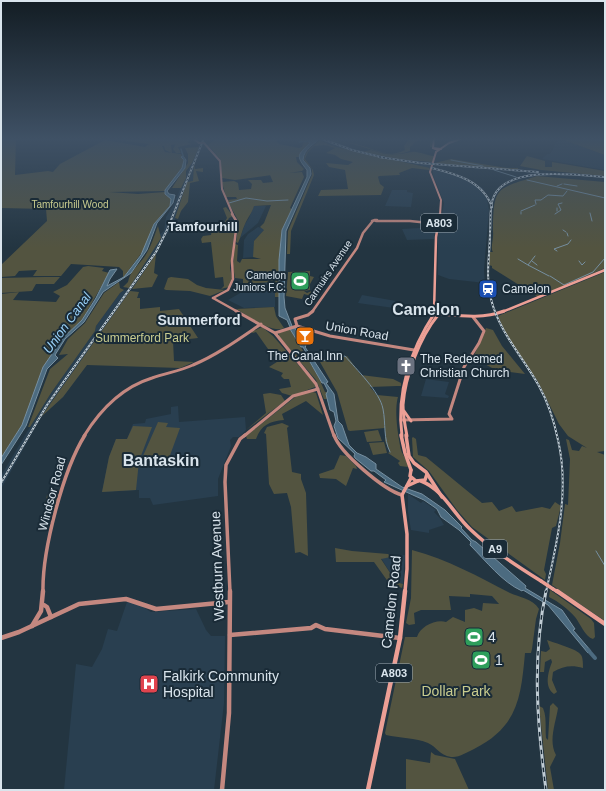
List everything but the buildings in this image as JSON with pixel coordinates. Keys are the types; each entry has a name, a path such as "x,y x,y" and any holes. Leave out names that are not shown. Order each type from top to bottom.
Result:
{"main road":[{"name":"A803","path":"431,175 442,200 436,237 434,312"},
{"path":"404,491 411,478 411,470 403,449 401,392 414,350 434,312 473,317 489,316 605,270"},
{"path":"434,307 440,313"},
{"path":"404,491 419,481 427,478 427,474 409,456 402,420 403,405 406,388 419,347 430,325 440,313"},
{"path":"414,350 419,347"},
{"path":"403,405 406,416 411,420"},
{"path":"411,470 422,469"},
{"name":"A9","path":"427,474 437,486 442,497"},
{"path":"411,478 419,481"},
{"name":"A9","path":"419,481 431,486 462,521 482,540 605,624"},
{"name":"Camelon Road","path":"368,790 400,638 407,569 407,534 404,491"}],"street":[{"path":"221,175 226,202 237,222 232,261 233,279 229,288 213,298 262,324 275,333 314,380 321,394 337,443 351,458 392,492 404,491"},
{"name":"Carmuirs Avenue","path":"296,326 295,319 308,315 313,310 357,248 363,232 372,222 377,220 439,224"},
{"path":"445,420 449,414 464,367 479,343 484,331 473,317"},
{"name":"Windsor Road","path":"32,626 44,605 44,568 61,494 72,456 89,428 112,401 132,386 146,380 193,366 262,324"},
{"path":"275,333 296,326"},
{"name":"Union Road","path":"296,326 330,336 414,350"},
{"name":"Westburn Avenue","path":"222,790 231,717 225,482 226,465 232,451 240,439 290,398 301,392 318,389"},
{"path":"402,420 452,419 449,414"},
{"path":"405,431 407,424 417,420"},
{"path":"1,638 32,626 79,604 116,599 133,600 156,609 229,602"},
{"path":"44,605 47,607 51,617"},
{"path":"230,635 311,628 316,625 325,629 400,638"}],"shaded area":[{"path":"177,175 180,175 167,191 169,194 175,195 173,203 157,223 147,250 131,273 103,292 84,322 65,339 55,355 58,358 47,369 26,426 1,465 1,458 22,425 43,367 63,338 82,320 96,298 110,270 117,269 107,286 124,277 141,255 154,224 170,206 171,199 165,194 165,190"},
{"path":"186,175 193,175 193,181 189,181 185,192 183,192 179,210 172,226 138,281 132,289 127,288 141,271 159,235 164,231 166,217 173,206"},
{"path":"307,175 311,175 286,231 284,297 285,308 292,326 290,327 287,320 279,316 279,260 282,230"},
{"path":"433,175 457,175 464,177 484,189 480,190 487,199 489,210 484,270 485,283 449,279 438,275 438,236 444,203"},
{"path":"392,190 407,190 407,192 413,193 411,207 385,206"},
{"path":"254,206 266,206 258,223 240,238 245,224"},
{"path":"258,227 265,229 254,241 255,257 243,258 244,240 248,234"},
{"path":"436,227 434,239 407,240 402,229"},
{"path":"270,281 275,282 275,307 244,308 228,300 242,292 240,285"},
{"path":"124,290 138,292 138,296 63,397 41,417 1,489 1,476 51,393 95,331 96,326 120,293"},
{"path":"362,295 396,301 394,308 358,303"},
{"path":"295,328 306,346 305,347 328,382 326,383 334,394 338,421 342,425 349,445 357,453 376,464 376,469 402,487 422,494 445,510 462,527 461,528 472,540 526,586 525,588 562,610 575,629 573,630 591,651 588,653 548,605 515,587 501,577 470,545 471,542 459,530 441,517 437,509 424,500 384,482 386,480 374,471 371,471 355,458 355,454 338,438 334,426 336,421 334,412 330,410 326,394 328,391 306,355 307,354 303,347 301,347 290,329"},
{"path":"426,379 449,382 445,394 449,396 448,398 421,396"},
{"path":"178,406 179,422 245,417 246,430 239,437 233,437 230,440 231,446 218,479 218,496 153,505 150,498 139,498 139,490 102,492 109,457 116,439 127,439 133,424 145,423 146,419 171,414 171,407"},
{"path":"408,494 421,503 423,501 436,510 434,512 444,525 429,530 429,533 411,530 408,512"},
{"path":"405,555 403,584 396,582 381,558"},
{"name":"Falkirk Community Hospital","path":"127,602 138,604 151,612 196,609 206,630 211,636 225,636 224,703 214,790 64,790 76,664 92,667 102,649 108,629 117,631"}],"green space":[{"name":"Tamfourhill Wood","path":"1,175 177,175 165,191 109,192 138,194 165,192 171,199 170,206 154,224 143,251 123,278 123,271 119,267 71,264 61,276 33,276 37,270 19,271 15,276 1,277 1,265 47,221 46,209 1,208"},
{"path":"180,175 186,175 181,188 172,188"},
{"path":"193,175 197,175 199,181 190,183 188,202 181,211 178,219 175,218 187,182 193,181"},
{"path":"222,175 303,175 304,177 290,208 292,209 282,230 279,260 279,297 275,297 275,282 243,284 243,279 235,278 233,266 235,244 238,245 237,261 240,263 242,259 261,259 253,257 254,241 264,230 260,227 264,223 271,205 254,206 244,226 238,243 236,242 239,222 227,200 237,199 236,197 226,197 222,182 234,181 238,183 239,190 251,189 252,184 248,180 261,180 263,183 273,182 270,175 235,180 222,178"},
{"path":"312,175 314,175 291,231 290,254 287,254 288,231"},
{"path":"346,175 400,175 378,177 380,184 384,187 381,195 318,196 321,190 348,189"},
{"path":"537,176 605,182 605,268 538,297 489,265 490,252 493,252 493,217 496,197 500,191 506,187"},
{"path":"226,207 233,216 229,218 227,222 235,222 230,268 232,278 229,287 221,289 224,286 223,277 215,278 211,242 202,243 201,239 203,236 211,235 215,227 223,225 227,218 223,208"},
{"path":"158,226 161,238 129,288 123,287 128,282 133,271 147,253"},
{"path":"156,254 154,273 158,275 152,287 132,289"},
{"path":"88,266 104,268 102,271 109,273 82,320 63,338 45,365 22,425 1,458 1,294 19,292 13,300 56,302 60,296 53,292 67,285 83,267"},
{"path":"310,271 310,276 314,277 310,284 310,290 304,291 307,293 314,290 311,296 304,294 302,299 286,296 288,272"},
{"path":"605,272 605,451 597,452 605,455 605,621 552,585 560,543 565,504 568,505 570,459 566,439 569,440 572,450 579,451 582,446 587,448 568,436 559,424 537,380 508,339 498,316"},
{"path":"60,277 54,284 36,284 32,291 1,293 1,278"},
{"path":"168,278 188,279 197,285 206,288 225,290 210,296 190,291 166,290 164,289"},
{"path":"119,282 120,288 124,290 120,293 96,326 95,331 51,393 30,427 28,427 50,369 68,354 59,355 68,339 85,323 104,293"},
{"name":"Summerford Park","path":"130,291 139,292 137,298 140,298 140,309 160,307 160,311 179,309 198,338 173,341 174,361 194,362 180,368 87,365 63,397 41,417"},
{"path":"274,307 276,316 284,328 279,329 266,326 236,309"},
{"path":"262,327 273,336 315,384 315,387 292,396 282,393 279,389 291,387 289,379 284,379 281,376 283,373 269,367 280,360 273,356 256,332 251,332"},
{"path":"486,328 493,330 502,346 525,374 496,370 473,358"},
{"path":"290,329 322,383 325,392 327,392 327,399 324,399 316,380 279,337 279,333"},
{"path":"347,356 361,375 393,379 401,383 401,386 370,387 377,395 398,397 396,416 398,431 401,450 408,467 400,466 398,463 400,461 388,453 390,452 385,441 385,428 348,430 337,392 320,362"},
{"path":"270,393 281,395 285,401 246,430 266,413 263,394"},
{"path":"316,393 323,415 306,401 282,414 284,420 274,421 263,427 256,439 247,439 246,436 299,394"},
{"path":"158,422 168,423 166,427 180,428 169,458 143,456"},
{"path":"282,423 289,426 287,428 292,472 301,474 301,479 306,493 308,556 300,552 295,553 291,507 287,493 274,494 269,484 266,434 264,433 267,427"},
{"path":"133,426 152,427 139,461 136,490 102,492 109,457 116,439 127,439"},
{"path":"378,430 382,441 367,442 364,432"},
{"path":"413,437 416,439 418,455 426,457 482,503 492,502 499,511 512,506 516,512 542,507 550,509 555,502 561,506 556,526 552,528 544,570 546,574 545,580 472,527 457,510 429,471 413,457"},
{"path":"384,442 387,453 373,455 369,443"},
{"path":"340,455 346,456 357,469 353,468 346,486 336,479 320,478 319,474 334,469"},
{"path":"50,493 58,494 55,509 44,510 47,495"},
{"path":"335,548 388,554 391,557 381,559 396,582 403,584 402,588 389,583 374,562 336,562"},
{"name":"Dollar Park","path":"412,550 462,569 510,593 530,601 539,609 531,653 525,653 519,697 508,721 500,731 489,740 457,757 444,755 423,741 386,735 385,733 405,637 417,637 421,630 428,625 442,621 446,622 453,617 465,622 465,610 474,608 482,611 483,603 499,604 492,596 470,594 470,597 449,596 451,610 421,610 414,613 415,624 409,625 406,623 411,598"},
{"path":"550,590 591,619 594,623 595,637 593,639 585,633 575,617 569,611 560,603 549,597"},
{"path":"547,640 566,646 579,653 583,659 583,668 560,668 553,672 552,680 557,692 554,694 548,683 548,675 552,662 551,659 545,662 544,672 540,672 541,651 546,652 550,649"},
{"path":"553,703 558,708 553,732 553,744 556,755 550,767 554,790 548,790 539,706 543,708 544,711 546,738 548,740 550,706"},
{"path":"431,752 435,755 455,759 469,790 406,790 406,759 430,763"}],"waterway":[{"path":"509,175 516,177"},
{"path":"527,180 605,198"},
{"path":"557,186 562,184"},
{"path":"564,184 577,186"},
{"path":"536,204 535,200 541,200 548,195 563,196 567,191"},
{"path":"229,203 246,198 267,201 288,200"},
{"path":"555,214 561,210 558,204 562,203"},
{"path":"521,211 535,205"},
{"path":"590,213 592,221"},
{"path":"557,251 554,249 568,244 571,240"},
{"path":"528,265 535,256"},
{"path":"550,276 564,285 593,272 605,258"},
{"path":"518,259 528,265"},
{"path":"532,261 537,265"},
{"path":"579,261 582,265 585,262"},
{"path":"528,265 549,276"},
{"path":"321,361 345,356 373,388 381,402 383,409 386,436 390,452"},
{"path":"596,551 605,566"},
{"path":"588,650 595,658"}],"railway":[{"path":"1,483 47,405 156,252 167,230 189,175"},
{"path":"456,175 475,185 488,198 491,205"},
{"path":"491,205 494,196 502,186 513,180 537,175"},
{"path":"577,175 605,177"},
{"path":"491,205 488,282 491,299 505,333 533,375 545,399 555,426 561,459 563,478 561,516 546,592"},
{"path":"546,591 539,641 537,690 540,740 546,790"}],"place":[{"name":"Camelon Juniors F.C.","path":"300,281"},
{"name":"Camelon","path":"488,289"},
{"name":"The Canal Inn","path":"305,336"},
{"name":"The Redeemed Christian Church","path":"406,366"},
{"name":"4","path":"474,637"},
{"name":"1","path":"481,660"},
{"name":"Falkirk Community Hospital","path":"149,684"}],"district":[{"name":"Tamfourhill","path":"203,226"},
{"name":"Camelon","path":"426,309"},
{"name":"Summerford","path":"199,320"},
{"name":"Bantaskin","path":"161,460"}],"water label":[{"name":"Union Canal","path":"67,323"}]}
